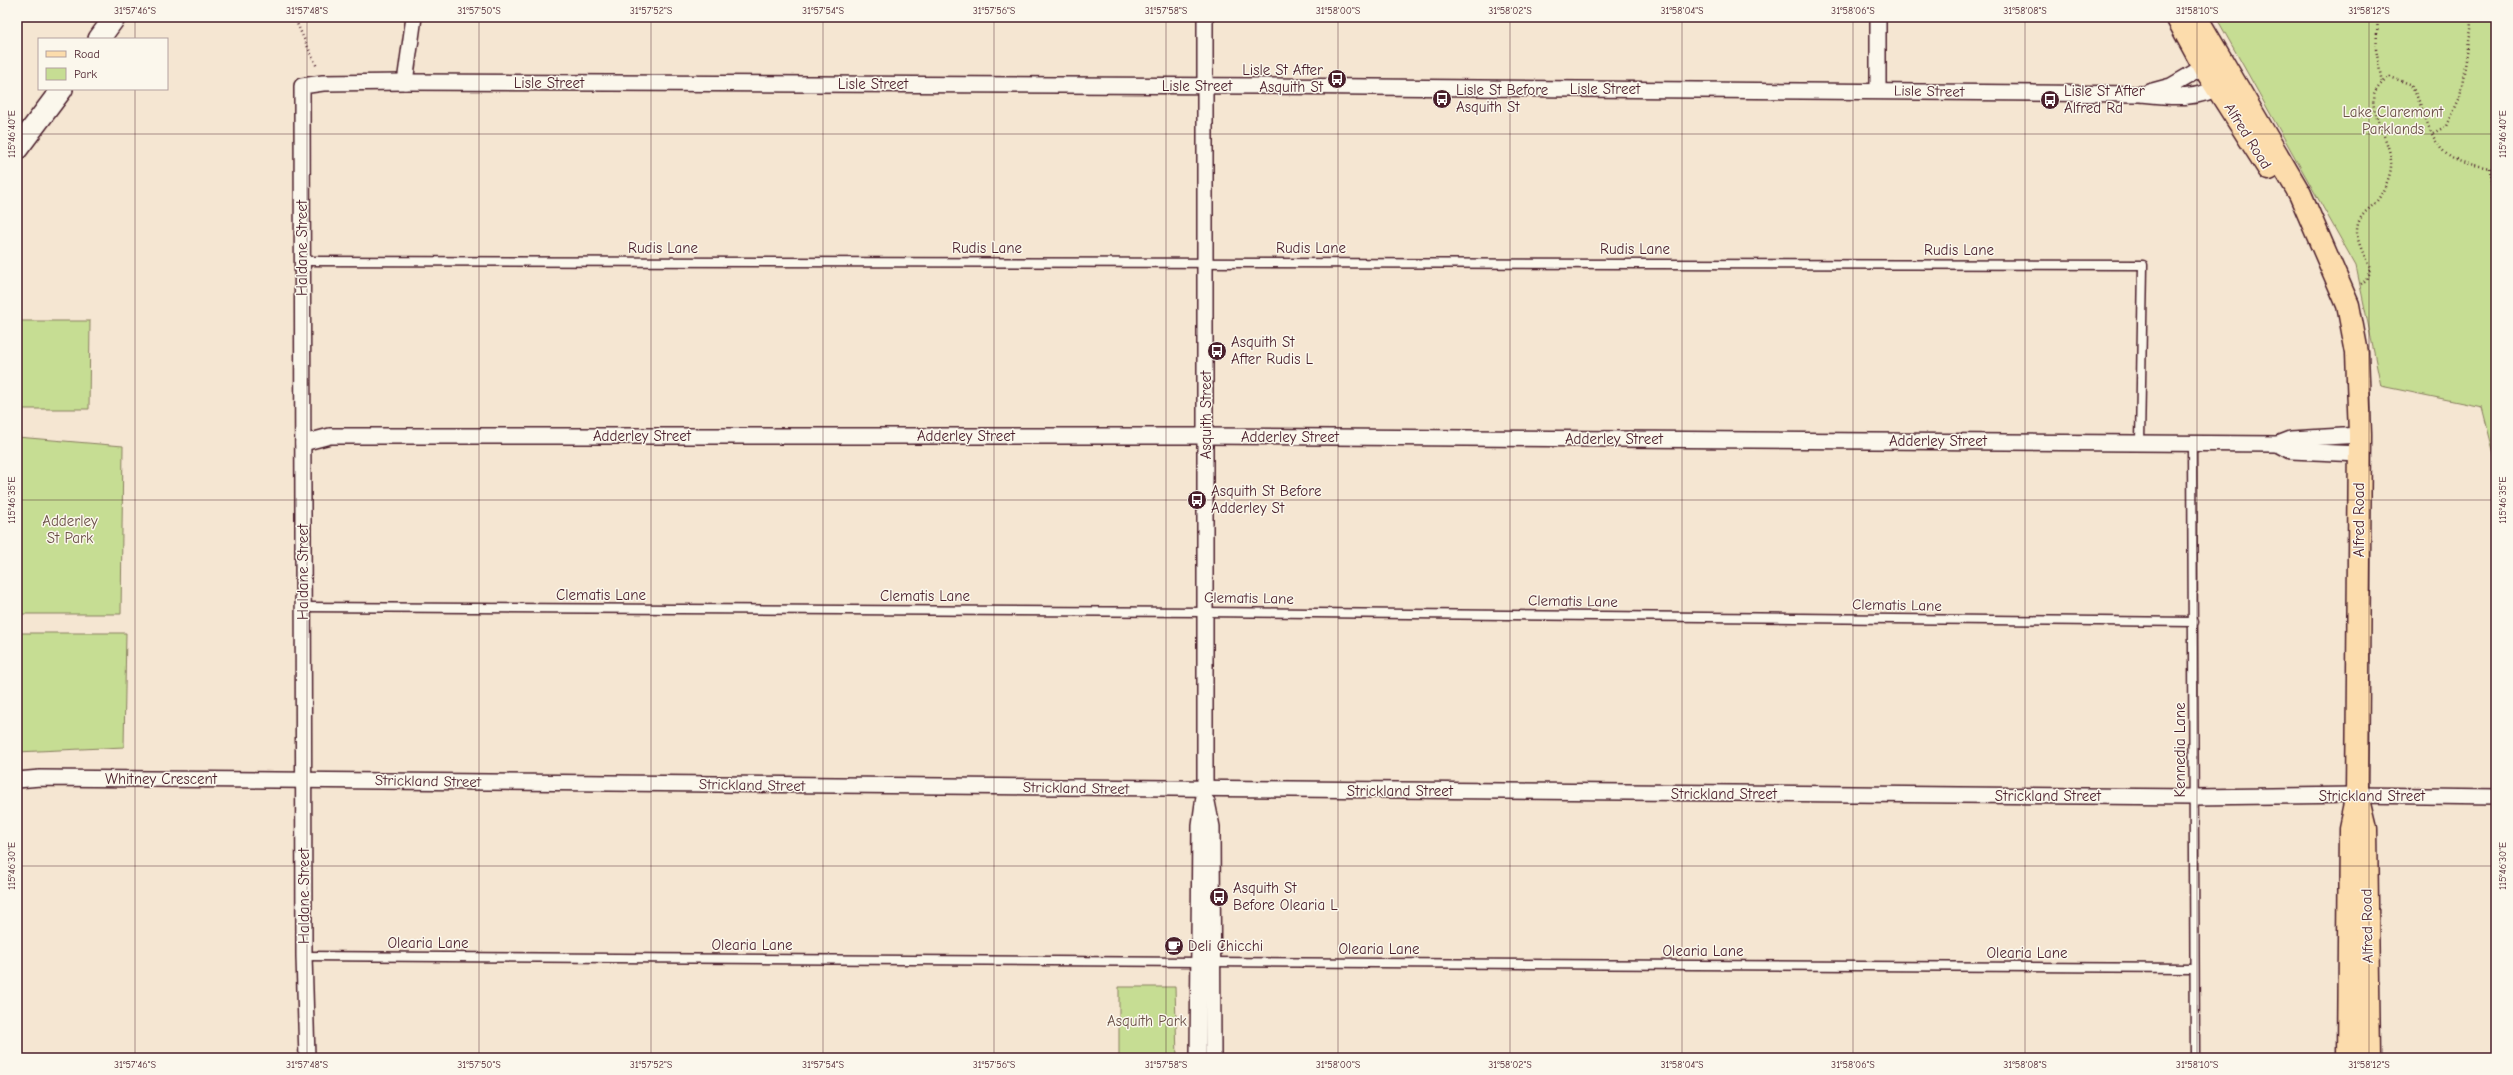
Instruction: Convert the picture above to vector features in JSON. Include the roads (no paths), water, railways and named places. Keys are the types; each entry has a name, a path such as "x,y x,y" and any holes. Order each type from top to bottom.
{"main road":[{"name":"Alfred Road","path":"2177,17 2212,63 2225,84 2286,198 2326,251 2348,305 2356,353 2360,445 2357,795 2350,828 2348,1058"},
{"name":"Alfred Road","path":"2196,17 2212,63"},
{"name":"Alfred Road","path":"2357,795 2366,829 2370,1058"}],"street":[{"path":"100,38 115,17"},
{"path":"405,82 414,17"},
{"name":"Asquith Street","path":"1198,1058 1212,827 1205,790 1206,436 1204,17"},
{"path":"1878,17 1878,91"},
{"name":"Lisle Street","path":"2141,94 2171,86 2212,63"},
{"name":"Lisle Street","path":"302,86 323,83 405,82 1204,86 1878,91 2141,94 2176,97 2199,95 2225,84"},
{"name":"Haldane Street","path":"302,86 304,956 307,1058"},
{"path":"17,149 61,90"},
{"name":"Adderley Street","path":"303,443 330,436 1206,436 2192,442 2278,444 2291,439 2360,445"},
{"name":"Whitney Crescent","path":"17,780 40,778 304,780"},
{"name":"Strickland Street","path":"304,780 1205,790 2194,797 2357,795 2496,797"},
{"name":"Asquith Street","path":"1205,962 1213,1058"}],"lane":[{"name":"Rudis Lane","path":"302,261 2143,265 2140,442"},
{"name":"Kennedia Lane","path":"2192,442 2194,622 2194,1058"},
{"name":"Clematis Lane","path":"303,607 1206,612 2194,622"},
{"name":"Olearia Lane","path":"304,956 2194,968"}],"place":[{"name":"Lisle St After Asquith St","path":"1337,79"},
{"name":"Lisle St Before Asquith St","path":"1442,99"},
{"name":"Lisle St After Alfred Rd","path":"2050,100"},
{"name":"Asquith St After Rudis L","path":"1217,351"},
{"name":"Asquith St Before Adderley St","path":"1197,500"},
{"name":"Asquith St Before Olearia L","path":"1219,897"},
{"name":"Deli Chicchi","path":"1174,946"}],"park label":[{"name":"Lake Claremont Parklands","path":"2393,120"},
{"name":"Adderley St Park","path":"70,530"},
{"name":"Asquith Park","path":"1147,1021"}]}
